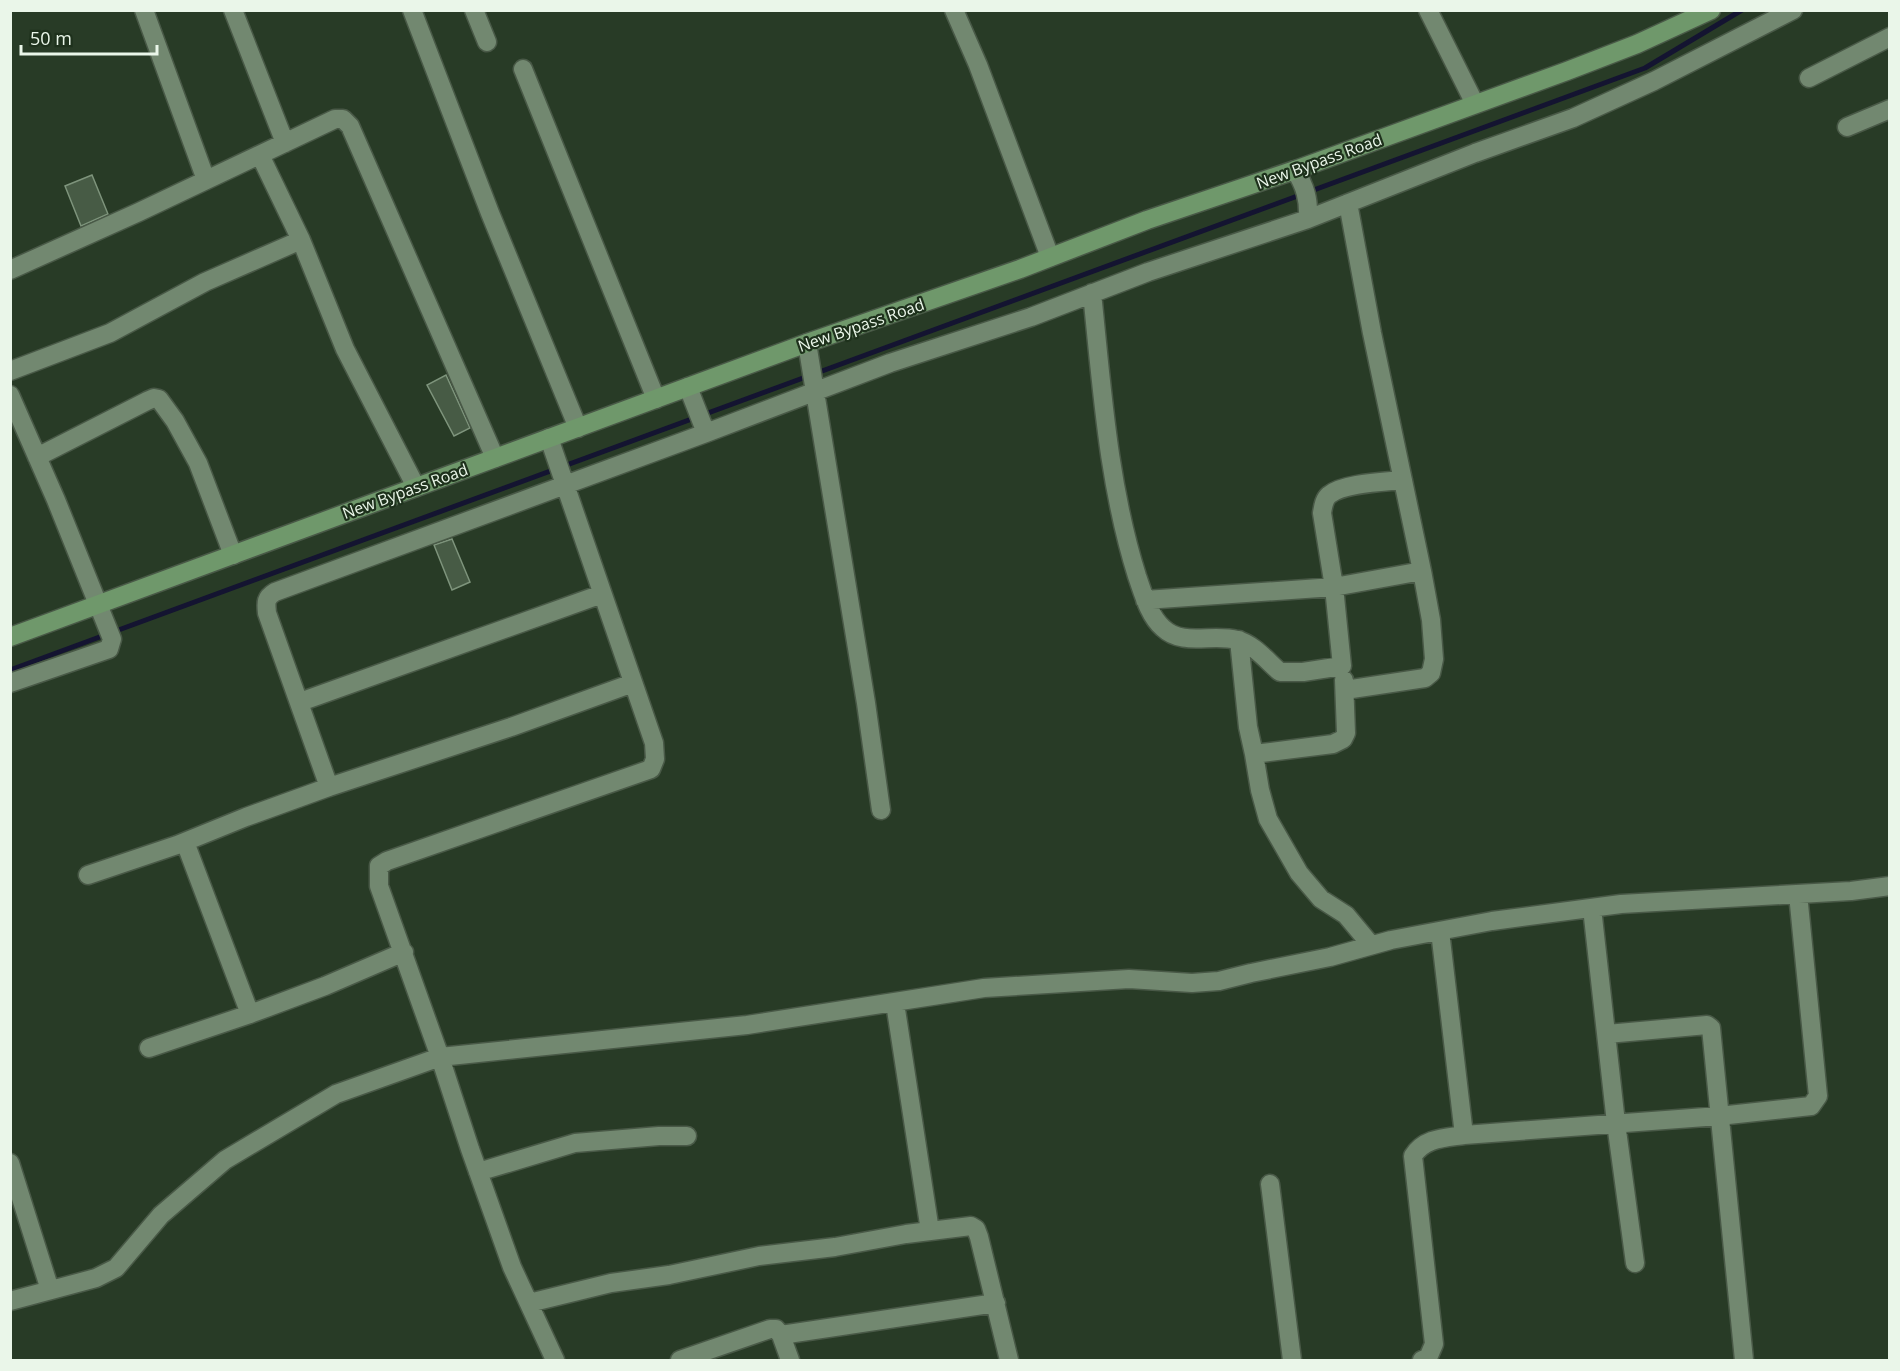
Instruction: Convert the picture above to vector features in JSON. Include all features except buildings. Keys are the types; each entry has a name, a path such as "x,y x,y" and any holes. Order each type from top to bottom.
{"main road":[{"name":"New Bypass Road","path":"10,637 807,343 1020,269 1147,220 1300,177 1475,104 1637,44 1711,10"}],"street":[{"path":"144,10 206,180"},
{"path":"233,10 285,143"},
{"path":"412,10 490,213 578,428"},
{"path":"474,10 487,42"},
{"path":"954,10 978,65 1050,256"},
{"path":"1428,10 1475,104"},
{"path":"329,787 267,613 268,596 561,475 701,421 813,380 890,363 1031,317 1308,211 1348,203 1475,153 1573,118 1664,76 1793,10"},
{"path":"1809,78 1890,37"},
{"path":"523,69 656,399"},
{"path":"1847,127 1890,109"},
{"path":"10,270 335,119 343,119 347,122 495,458"},
{"path":"260,155 301,240 345,349 416,487"},
{"path":"1300,177 1308,211"},
{"path":"1345,690 1425,678 1431,673 1434,659 1431,620 1422,570 1348,203"},
{"path":"10,371 110,333 205,282 301,240"},
{"path":"1092,293 1110,459 1123,528 1145,600 1161,627 1172,635 1187,639 1239,640 1252,647 1280,672"},
{"path":"807,343 866,703 881,810"},
{"path":"688,387 701,421"},
{"path":"10,395 111,633 109,649 10,683"},
{"path":"37,457 147,401 154,398 159,399 166,407 198,463 233,555"},
{"path":"549,438 654,743 655,759 651,769 387,861 379,866 379,886 404,952 512,1267 555,1360"},
{"path":"1254,754 1333,744 1342,739 1346,733 1345,690 1334,587 1322,513 1324,502 1329,495 1343,488 1403,480"},
{"path":"1145,600 1334,587 1422,570"},
{"path":"300,702 602,594"},
{"path":"1239,640 1248,727 1268,819 1299,873 1321,899 1346,915 1371,945"},
{"path":"1241,676 1303,672 1342,666"},
{"path":"88,875 185,842 329,787 510,727 633,683"},
{"path":"185,842 249,1014"},
{"path":"10,1301 96,1278 116,1268 161,1215 225,1160 336,1094 440,1057 747,1025 995,987 1129,979 1192,983 1219,981 1371,945 1492,921 1621,904 1851,891 1890,886"},
{"path":"1422,1360 1428,1358 1434,1344 1413,1156 1418,1148 1434,1140 1464,1135 1719,1116 1811,1106 1816,1102 1818,1096 1798,894"},
{"path":"1592,908 1635,1263"},
{"path":"1440,931 1464,1135"},
{"path":"149,1048 325,986 404,952"},
{"path":"895,1003 930,1231"},
{"path":"1607,1034 1707,1025 1711,1028 1744,1360"},
{"path":"478,1172 575,1143 687,1136"},
{"path":"10,1163 50,1290"},
{"path":"1270,1184 1292,1360"},
{"path":"529,1303 611,1283 669,1275 759,1256 834,1247 964,1226 976,1229 1009,1360"},
{"path":"781,1335 996,1303"},
{"path":"680,1360 770,1329 776,1329 781,1335 790,1360"}],"waterway":[{"path":"10,670 1645,68 1742,10"}]}
